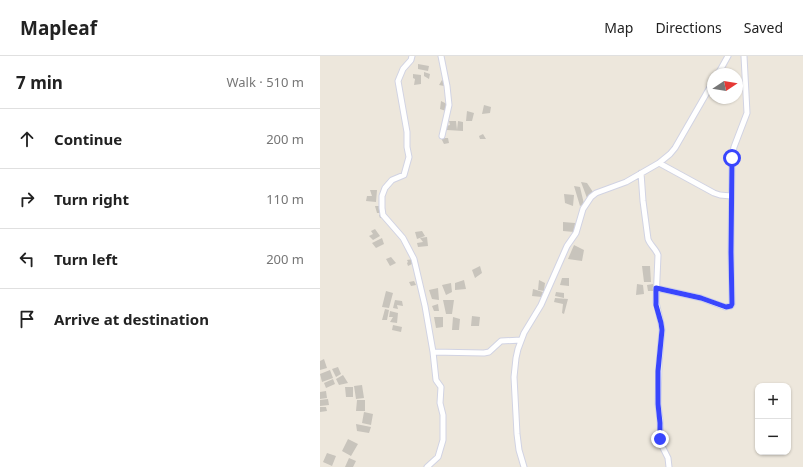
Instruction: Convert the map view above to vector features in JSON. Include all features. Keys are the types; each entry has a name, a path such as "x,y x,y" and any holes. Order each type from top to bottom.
{"street":[{"path":"412,56 410,62 403,69 398,81 407,132 409,158 403,176 392,180 383,190 382,208 383,215 400,234 412,256 425,306 436,380 441,386 440,405 443,415 443,436 438,457 427,467"},
{"path":"441,56 449,105 442,136"},
{"path":"721,68 728,56"},
{"path":"656,288 701,298 726,307 731,306 733,300 731,196 733,152 747,113 744,56"},
{"path":"524,467 518,439 514,377 516,358 521,340 541,305 567,246 576,233 584,206 594,195 622,184 659,163 670,154 707,92"},
{"path":"659,163 714,193 731,196"},
{"path":"641,173 642,201 648,241 658,255 656,305 662,330 659,364 658,409 660,439 668,458 669,467"},
{"path":"433,352 484,353 489,352 501,341 521,340"}],"building":[{"path":"418,64 429,66 428,71 418,69"},
{"path":"424,72 430,74 429,79 424,76"},
{"path":"413,74 421,75 421,84 414,85 415,79 413,78"},
{"path":"442,80 446,81 444,86 439,85"},
{"path":"441,101 447,104 446,111 440,109"},
{"path":"484,105 491,107 490,113 482,114"},
{"path":"467,111 474,113 472,121 466,121"},
{"path":"449,121 456,121 457,130 458,121 463,122 463,131 447,130 446,126 450,125"},
{"path":"483,134 486,139 480,139 479,136"},
{"path":"441,138 448,138 449,143 444,144"},
{"path":"581,182 587,183 593,192 587,198"},
{"path":"574,186 580,187 584,204 580,206"},
{"path":"370,190 377,190 376,202 366,201 367,196 372,196"},
{"path":"564,194 574,195 573,206 565,203"},
{"path":"375,206 380,206 383,217 380,218 379,215 381,214 377,213"},
{"path":"563,222 575,223 574,232 563,231"},
{"path":"375,229 380,236 373,240 369,236 373,234 371,231"},
{"path":"422,231 425,236 417,239 415,232"},
{"path":"427,237 428,246 418,247 417,243 423,242 420,238"},
{"path":"382,238 384,244 376,248 372,243"},
{"path":"574,245 584,250 582,261 568,259"},
{"path":"391,257 396,263 390,266 386,259"},
{"path":"413,259 414,263 408,266 407,260"},
{"path":"480,266 482,273 475,278 472,270"},
{"path":"642,266 650,266 651,282 644,282"},
{"path":"562,278 569,278 569,286 560,285"},
{"path":"464,280 466,289 455,290 455,283"},
{"path":"539,280 545,283 544,291 538,290"},
{"path":"414,281 416,285 411,286 409,282"},
{"path":"451,283 452,292 446,295 442,285"},
{"path":"637,284 643,285 644,294 636,295"},
{"path":"653,284 653,291 648,291 647,285"},
{"path":"438,288 439,300 432,299 429,290"},
{"path":"533,289 543,292 542,297 532,296"},
{"path":"386,291 393,293 389,308 382,307"},
{"path":"556,292 564,293 564,298 555,296"},
{"path":"555,298 568,299 564,314 562,313 563,304 554,302"},
{"path":"395,300 402,301 403,306 397,305 398,309 393,308"},
{"path":"443,300 454,300 452,314 446,314"},
{"path":"438,304 439,311 434,311 432,306"},
{"path":"385,309 389,310 387,320 382,320"},
{"path":"390,311 398,313 397,323 390,322 393,317 389,317"},
{"path":"472,316 480,317 479,326 471,326"},
{"path":"434,317 443,317 443,327 436,328"},
{"path":"453,317 460,319 459,330 452,330"},
{"path":"393,325 402,327 401,332 392,330"},
{"path":"324,359 327,368 320,370 320,361"},
{"path":"338,367 341,374 336,377 332,369"},
{"path":"330,370 333,378 322,382 320,374"},
{"path":"343,375 348,383 339,385 336,379"},
{"path":"333,379 335,384 326,388 324,383"},
{"path":"362,385 364,398 356,399 354,386"},
{"path":"345,387 353,387 353,397 346,397"},
{"path":"326,391 327,398 320,399 320,392"},
{"path":"328,399 329,405 320,406 320,400"},
{"path":"357,400 365,400 365,411 356,411"},
{"path":"320,407 326,407 327,411 320,412"},
{"path":"364,412 373,414 371,425 362,423"},
{"path":"356,424 371,427 369,433 357,431"},
{"path":"348,439 358,444 351,456 342,451"},
{"path":"327,453 336,456 332,466 323,462"},
{"path":"349,458 356,461 353,467 345,467"}],"route":[{"path":"660,439 658,371 662,330 656,305 656,288 701,298 726,307 731,306 733,300 731,252 732,158"}]}
